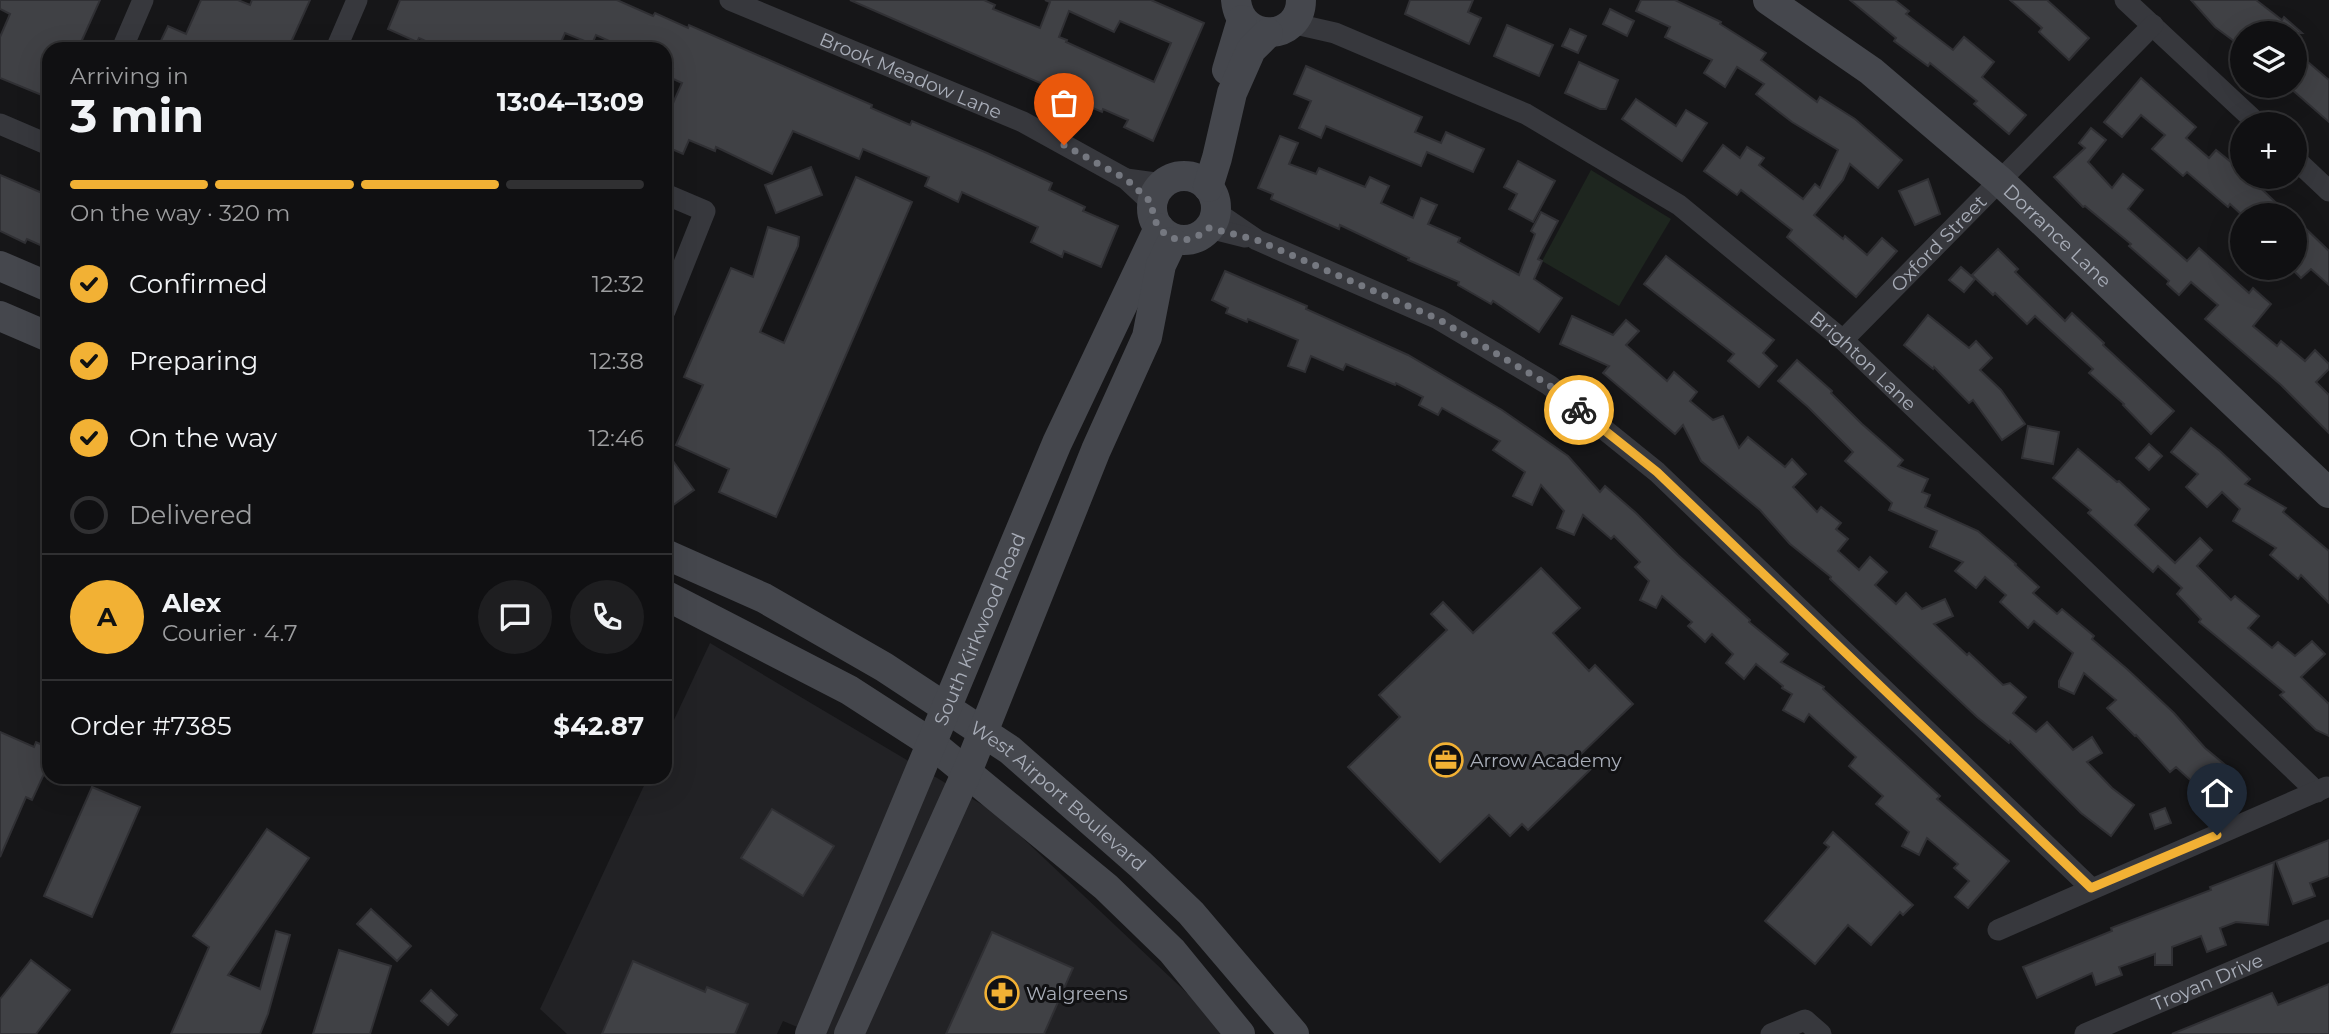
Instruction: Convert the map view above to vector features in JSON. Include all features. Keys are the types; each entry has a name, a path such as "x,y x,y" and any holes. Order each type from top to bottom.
{"main road":[{"name":"Dorrance Lane","path":"1768,0 1871,71 2000,181 2329,493"},
{"name":"South Kirkwood Road","path":"849,1034 967,772 1096,450 1147,337 1161,265 1197,167 1273,13"},
{"name":"South Kirkwood Road","path":"818,1031 931,743 1057,443 1184,207"},
{"path":"0,266 42,284"},
{"path":"0,316 42,334"},
{"name":"West Airport Boulevard","path":"672,557 764,598 884,667 1010,750 1141,865 1191,913 1294,1034"},
{"name":"West Airport Boulevard","path":"672,600 849,690 931,743 1106,887 1172,951 1240,1034"},
{"path":"1200,984 1229,957"}],"street":[{"path":"125,42 143,0"},
{"path":"339,42 357,0"},
{"name":"Brook Meadow Lane","path":"730,0 1023,122 1126,179 1184,207 1438,319 1549,385 1657,472 2091,888"},
{"path":"2125,0 2246,112"},
{"name":"Brighton Lane","path":"1273,13 1335,33 1526,114 1679,205 1843,340 2323,789"},
{"name":"Oxford Street","path":"1843,340 2153,24"},
{"path":"0,124 42,142"},
{"path":"2307,170 2329,191"},
{"path":"672,197 705,211 672,294"},
{"path":"1998,930 2323,789"},
{"name":"Troyan Drive","path":"2085,1034 2329,930"},
{"path":"1771,1034 1805,1020 1821,1034"}],"shaded area":[{"path":"1591,170 1671,219 1619,306 1542,261"},
{"path":"710,643 996,813 1207,1012 1221,1034 814,1034 783,1021 777,1034 567,1034 540,1009 645,784 672,784 672,724"}],"building":[{"path":"0,0 100,0 81,42 42,42 42,95 0,78 0,37 10,14 0,9"},
{"path":"201,0 238,0 250,5 252,0 310,0 291,42 160,42 168,26 186,34"},
{"path":"400,0 617,0 653,16 655,13 688,28 689,25 872,105 871,108 910,125 912,121 987,153 1052,183 1049,190 1085,207 1083,211 1118,226 1101,267 1064,251 1062,257 1031,242 1038,227 962,192 958,202 925,186 929,177 863,149 859,159 793,131 772,174 716,147 715,151 689,140 683,154 672,149 672,105 682,83 672,78 672,42 612,42 596,35 593,42 587,42 565,33 561,42 428,42 419,38 417,42 388,29"},
{"path":"850,0 984,0 995,5 993,9 1040,28 1050,2 1045,0 1151,0 1204,23 1153,141 1124,127 1128,120 1103,109 1102,112 1088,106 1090,101 1048,83 1047,86","holes":["1069,11 1114,32 1120,21 1171,43 1154,82 1059,37"]},
{"path":"1410,0 1473,0 1468,12 1481,18 1469,44 1405,14"},
{"path":"1641,0 1675,0 1721,22 1720,24 1766,53 1761,60 1817,102 1820,97 1855,119 1902,160 1878,188 1850,164 1843,180 1814,215 1867,255 1882,238 1897,251 1856,297 1787,237 1792,230 1741,190 1737,195 1704,171 1723,145 1740,158 1747,147 1764,158 1759,165 1803,199 1815,184 1820,188 1838,150 1792,122 1756,94 1764,84 1737,67 1725,87 1704,73 1712,60 1665,37 1670,27 1636,11"},
{"path":"1850,0 1895,0 1909,11 1906,14 1953,50 1964,37 1994,62 1982,77 2026,115 2009,134 1974,104 1977,101 1930,63 1928,66 1894,41 1896,38"},
{"path":"2010,0 2047,0 2089,38 2069,60 2039,32 2042,28"},
{"path":"2191,0 2256,0 2282,20 2284,17 2288,21 2230,21 2230,38 2215,27"},
{"path":"1610,9 1634,21 1627,36 1603,24"},
{"path":"1507,25 1553,45 1539,76 1494,56"},
{"path":"1570,29 1586,36 1578,53 1562,46"},
{"path":"2307,61 2329,80 2329,122 2302,98 2307,98"},
{"path":"1579,62 1618,80 1606,109 1600,109 1565,93"},
{"path":"1306,66 1422,117 1415,132 1441,143 1446,132 1484,149 1473,172 1427,152 1421,166 1326,126 1321,138 1299,128 1311,101 1294,94"},
{"path":"2141,78 2196,127 2186,138 2209,158 2216,150 2230,161 2230,189 2262,189 2276,203 2230,203 2228,207 2187,172 2183,176 2152,149 2165,135 2141,115 2122,137 2104,122"},
{"path":"1636,99 1676,126 1686,110 1707,123 1682,161 1622,119"},
{"path":"2091,128 2106,140 2088,162 2112,188 2123,174 2143,190 2128,209 2187,261 2199,248 2230,276 2230,280 2235,280 2249,293 2253,288 2271,304 2253,326 2277,346 2281,341 2305,361 2315,350 2329,364 2329,369 2316,382 2329,395 2329,433 2281,385 2205,319 2218,305 2191,282 2179,295 2167,284 2169,281 2129,246 2131,244 2083,207 2054,177 2085,148 2079,143"},
{"path":"1280,136 1298,143 1289,164 1316,174 1319,168 1365,187 1370,177 1389,186 1381,203 1413,218 1421,198 1437,205 1428,224 1460,238 1458,242 1519,275 1535,234 1531,231 1541,212 1558,221 1538,259 1542,261 1534,279 1562,298 1539,332 1493,301 1491,304 1458,285 1459,282 1408,260 1409,258 1340,225 1339,229 1271,199 1273,194 1258,188"},
{"path":"1518,161 1555,181 1533,222 1509,209 1517,194 1504,187"},
{"path":"811,167 822,195 776,213 765,185"},
{"path":"0,175 42,193 42,246 27,239 25,243 0,231"},
{"path":"856,177 912,202 776,517 719,492 729,469 676,445 703,385 684,377 731,268 753,277 768,227 799,237 798,246 760,332 784,343"},
{"path":"1928,179 1940,214 1915,225 1899,191"},
{"path":"2307,230 2329,251 2329,285 2311,269 2307,273"},
{"path":"1998,249 2018,269 2015,272 2065,321 2072,313 2174,411 2151,434 2124,404 2089,373 2093,369 2035,316 2027,324 1972,275"},
{"path":"1666,256 1774,340 1763,353 1777,366 1759,387 1728,361 1734,354 1644,284"},
{"path":"1961,267 1975,279 1964,292 1949,280"},
{"path":"1225,271 1307,306 1306,309 1408,355 1502,410 1568,456 1600,492 1605,486 1750,620 1749,622 1788,654 1781,662 1824,687 1823,689 1940,796 1937,799 2009,861 1968,908 1955,897 1969,881 1954,868 1958,864 1927,838 1919,855 1902,846 1909,832 1876,804 1883,796 1849,766 1856,757 1809,714 1804,722 1783,710 1792,694 1756,664 1744,679 1726,663 1733,654 1712,634 1705,642 1688,626 1692,622 1662,596 1656,608 1640,600 1649,581 1635,567 1640,562 1614,536 1611,539 1583,515 1574,535 1557,528 1564,511 1541,485 1532,505 1513,496 1525,472 1493,450 1500,441 1442,408 1438,415 1419,405 1423,397 1396,383 1395,385 1346,364 1343,370 1311,356 1305,372 1288,366 1298,340 1248,319 1247,322 1226,313 1228,308 1212,300"},
{"path":"1928,315 1969,348 1976,341 1992,358 1980,370 2001,390 2025,424 2002,440 1973,400 1969,403 1934,367 1933,369 1904,345"},
{"path":"1572,316 1613,335 1626,320 1639,331 1626,345 1667,381 1674,372 1697,392 1690,401 1713,420 1723,416 1739,448 1748,437 1785,467 1792,459 1806,474 1793,487 1817,512 1821,507 1841,523 1836,529 1848,539 1838,551 1859,570 1870,557 1887,572 1875,585 1896,604 1906,593 1922,609 1945,599 1953,616 1934,624 2003,685 2010,683 2026,697 2013,713 2036,732 2047,722 2073,750 2092,737 2102,753 2087,762 2112,788 2134,805 2111,836 2081,813 2010,741 2009,743 1977,717 1830,579 1831,577 1790,544 1760,510 1701,461 1683,425 1675,434 1603,373 1609,366 1560,344"},
{"path":"1797,360 1903,460 1898,466 1928,479 1922,492 1930,495 1925,507 1978,531 2039,587 2033,593 2057,614 2062,609 2094,636 2092,639 2174,713 2205,748 2241,778 2217,804 2176,767 2170,772 2107,708 2116,700 2084,673 2074,694 2059,687 2059,681 2073,653 2034,621 2028,628 2000,602 2006,595 1985,577 1976,588 1955,571 1963,562 1930,547 1937,531 1889,510 1892,503 1845,461 1853,452 1778,381"},
{"path":"2028,426 2059,432 2053,464 2022,458"},
{"path":"2191,428 2250,479 2245,484 2286,508 2283,512 2329,551 2329,603 2301,575 2298,579 2270,555 2276,548 2233,521 2240,509 2222,492 2207,507 2186,487 2198,474 2171,452"},
{"path":"2149,444 2162,456 2149,470 2136,458"},
{"path":"2078,449 2149,509 2135,525 2175,563 2200,538 2212,550 2197,566 2231,600 2235,596 2259,616 2248,628 2272,648 2278,642 2295,656 2312,641 2325,654 2301,677 2329,704 2329,736 2316,730 2280,695 2284,692 2199,622 2201,619 2177,594 2182,588 2158,566 2153,572 2088,513 2091,510 2053,478"},
{"path":"672,460 694,490 672,506"},
{"path":"1541,568 1580,608 1553,633 1589,671 1595,665 1633,704 1579,756 1591,769 1528,830 1522,824 1510,836 1489,815 1440,862 1348,767 1400,717 1379,695 1447,630 1431,614 1443,602 1473,633"},
{"path":"0,732 34,747 36,742 42,745 42,778 32,800 26,797 0,857"},
{"path":"92,787 140,807 92,917 44,896"},
{"path":"2165,808 2171,823 2155,829 2150,814"},
{"path":"772,809 834,846 803,896 741,858"},
{"path":"267,829 309,858 228,975 260,989 276,931 290,935 260,1034 171,1034 209,947 193,936"},
{"path":"1833,832 1913,905 1903,915 1900,912 1871,945 1848,925 1815,964 1765,921 1829,847 1824,843"},
{"path":"2329,840 2329,876 2310,883 2315,896 2293,904 2276,861"},
{"path":"2274,862 2268,925 2236,922 2220,928 2226,945 2207,952 2201,936 2172,947 2172,965 2155,965 2155,954 2119,967 2122,975 2096,985 2092,973 2037,998 2023,967"},
{"path":"371,909 411,946 397,961 357,924"},
{"name":"Walgreens","path":"992,932 1073,968 1044,1034 946,1034"},
{"path":"339,950 391,966 370,1034 313,1034"},
{"path":"31,960 70,990 36,1034 0,1034 0,999"},
{"path":"633,961 705,992 707,987 748,1004 735,1034 602,1034"},
{"path":"2329,984 2329,1034 2172,1034 2272,993 2278,1005"},
{"path":"431,990 457,1015 448,1025 421,1001"}],"way so far":[{"path":"1064,145 1126,179 1152,203 1154,220 1159,228 1174,239 1193,239 1209,228 1257,240 1438,319 1549,385 1579,410"}],"place":[{"name":"Arrow Academy","path":"1446,760"},
{"name":"Walgreens","path":"1002,993"}],"route":[{"path":"1579,410 1657,472 2091,888 2217,835"}]}
